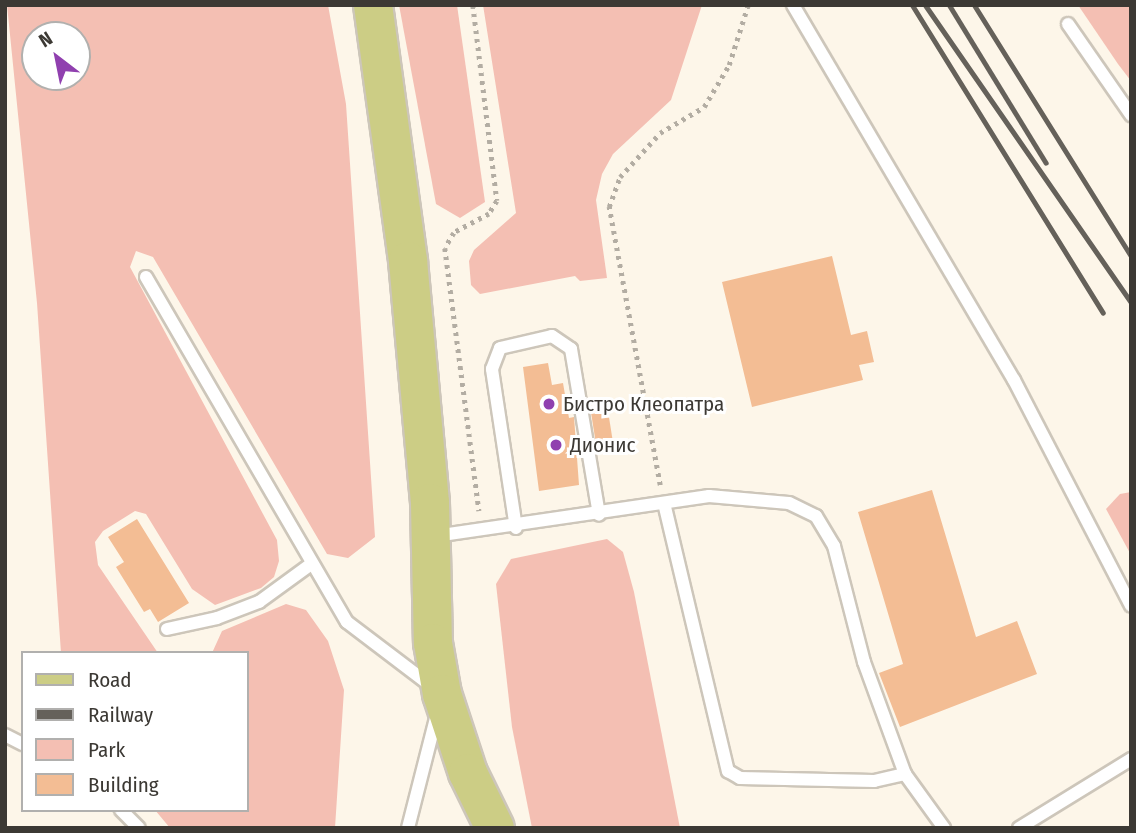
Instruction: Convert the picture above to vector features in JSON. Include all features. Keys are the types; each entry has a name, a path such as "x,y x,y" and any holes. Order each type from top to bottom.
{"main road":[{"path":"373,5 408,261 429,536 433,643 442,694 468,772 495,828"}],"lane":[{"path":"793,5 1014,380 1131,606"},
{"path":"1068,24 1131,116"},
{"path":"146,277 310,565 347,622 442,694 408,828"},
{"path":"516,528 492,369 500,348 552,336 571,349 599,514"},
{"path":"429,536 482,533 709,496 789,503 816,516 834,546 864,663 905,774 944,828"},
{"path":"664,503 728,771 740,778 874,781 905,774"},
{"path":"167,629 258,602 310,565"},
{"path":"5,735 21,743"},
{"path":"1019,828 1131,759"},
{"path":"123,812 139,828"}],"path":[{"path":"472,5 497,201 489,214 454,233 445,248 482,533"},
{"path":"664,503 609,207 620,177 660,132 704,107 729,65 748,5"}],"green space":[{"path":"7,5 328,5 346,104 375,537 348,558 327,554 153,257 136,251 130,267 277,540 279,561 274,577 261,588 215,605 192,589 146,514 135,511 103,531 95,542 98,565 157,651 61,651 37,303"},
{"path":"399,5 457,5 485,202 460,218 436,204"},
{"path":"483,5 702,5 671,100 613,154 602,174 596,200 607,278 580,281 575,276 480,294 471,285 469,261 474,250 516,213"},
{"path":"1078,5 1131,5 1131,81 1118,64"},
{"path":"1131,492 1131,555 1106,509 1120,494"},
{"path":"607,539 623,552 634,592 680,828 532,828 512,727 496,584 511,559"},
{"path":"286,604 306,610 328,641 344,690 335,828 170,828 157,812 248,812 248,651 213,651 222,631"}],"building":[{"path":"832,256 851,335 867,331 874,362 859,365 863,380 752,407 722,282"},
{"path":"548,363 552,385 563,383 569,418 574,417 579,485 539,491 523,367"},
{"path":"608,411 613,444 596,446 591,414"},
{"path":"932,490 976,637 1017,621 1037,674 900,727 879,673 903,664 858,512"},
{"path":"137,519 189,603 158,622 150,609 144,612 116,567 124,562 108,537"}],"railway":[{"path":"912,5 1103,313"},
{"path":"925,5 1131,302"},
{"path":"949,5 1046,163"},
{"path":"974,5 1131,256"}],"place":[{"name":"Бистро Клеопатра","path":"549,404"},
{"name":"Дионис","path":"556,445"}]}
